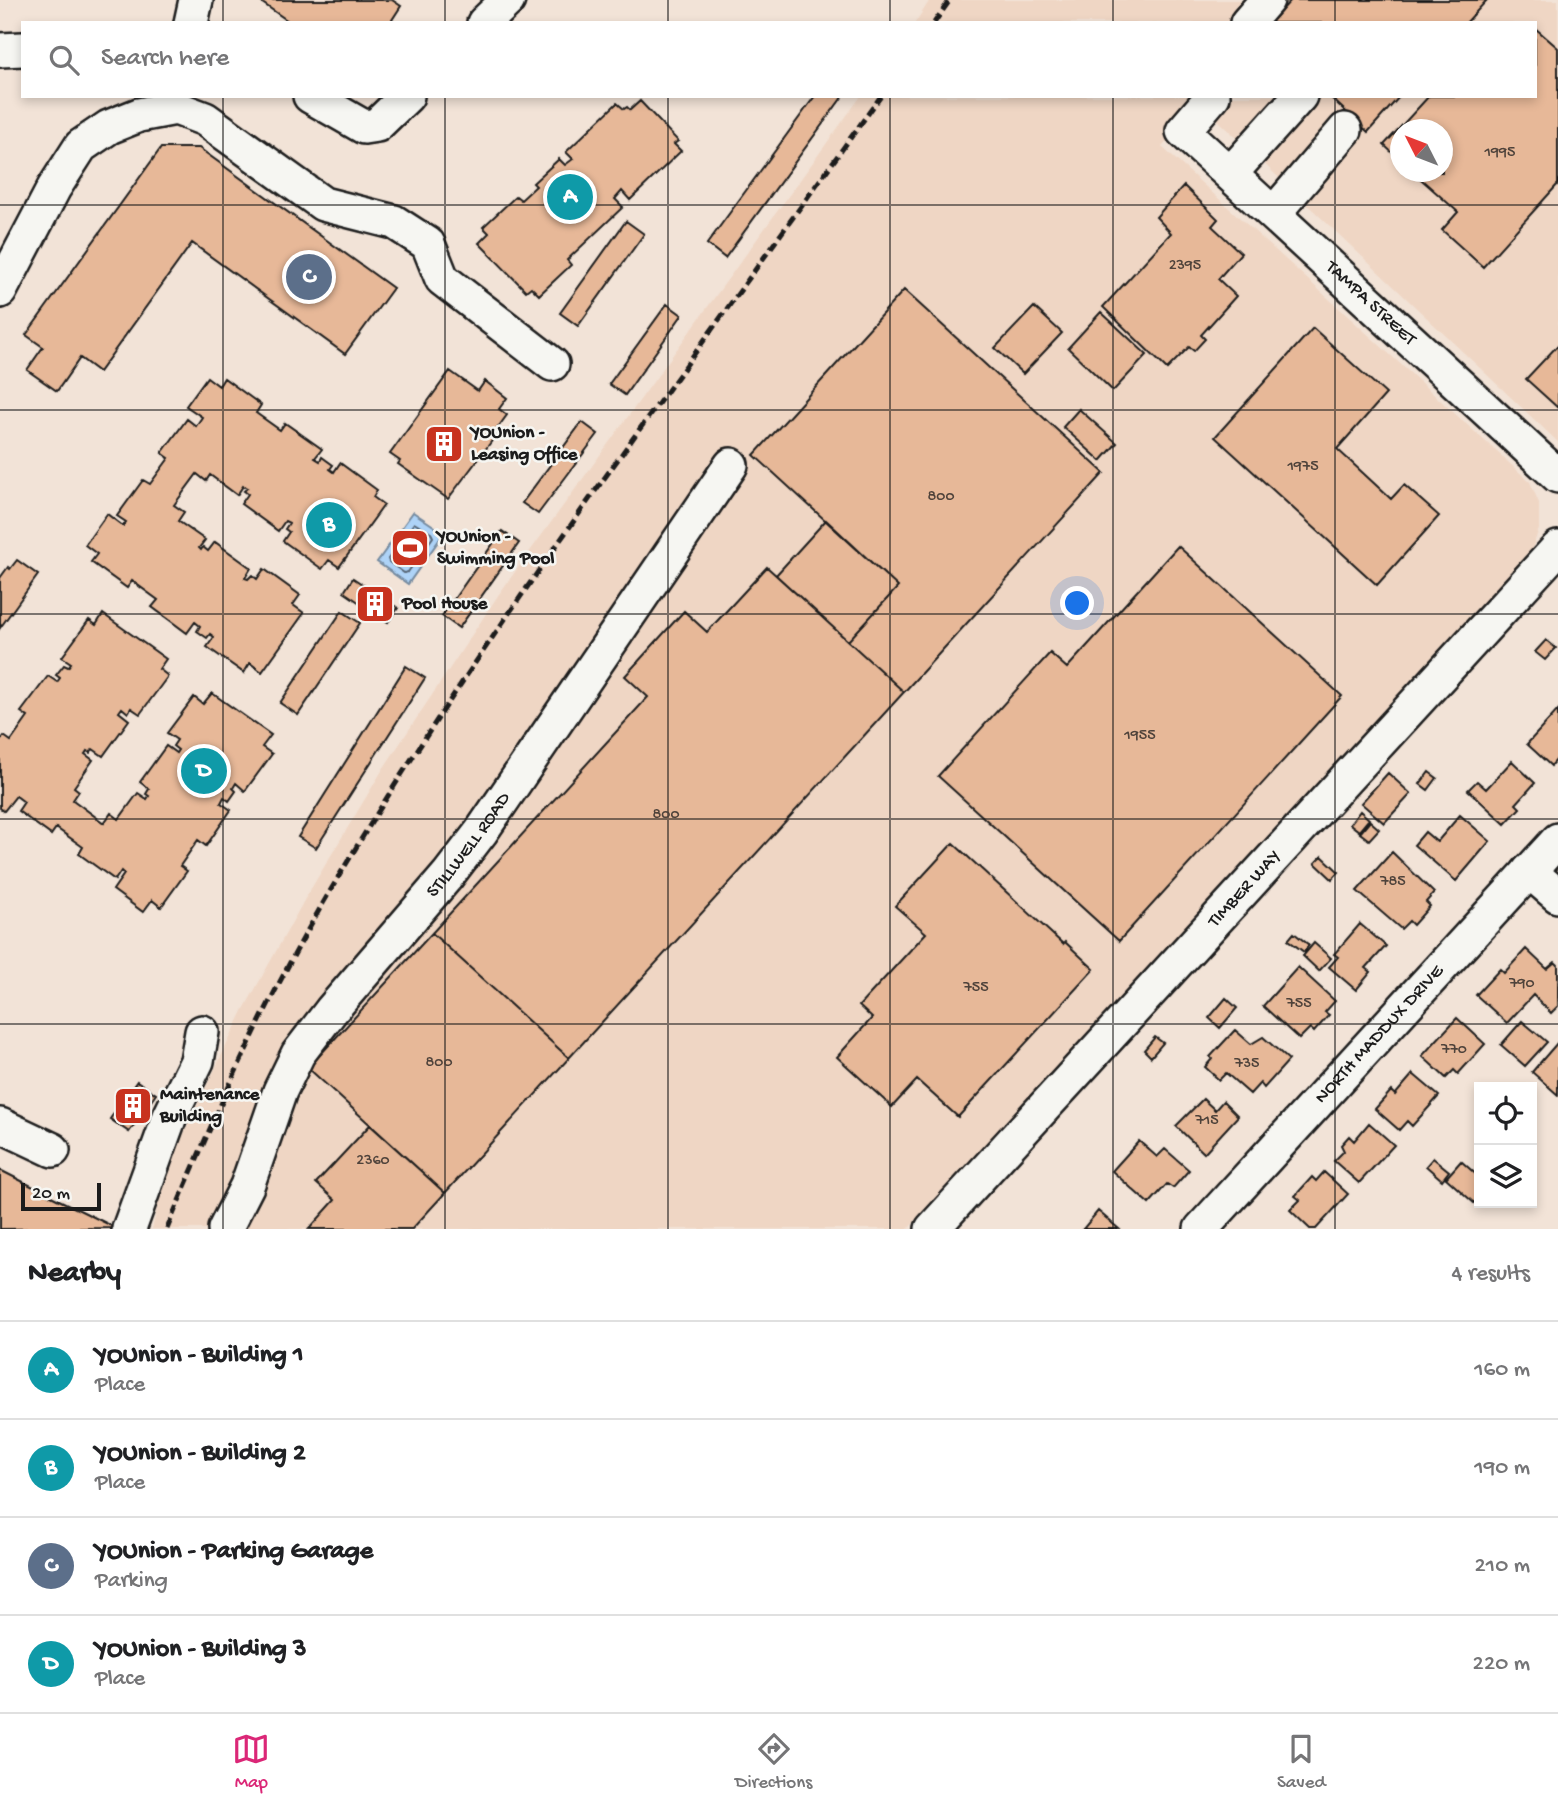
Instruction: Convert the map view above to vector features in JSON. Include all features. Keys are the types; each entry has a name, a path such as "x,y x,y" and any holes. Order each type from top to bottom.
{"street":[{"path":"191,21 195,0"},
{"path":"486,21 508,0"},
{"path":"1249,21 1267,0"},
{"path":"0,50 21,49"},
{"path":"313,98 364,127 377,125 405,98"},
{"name":"TAMPA STREET","path":"1211,98 1183,131 1558,476"},
{"path":"1231,173 1298,98"},
{"path":"0,291 54,188 80,146 109,127 139,114 176,108 205,119 323,204 394,222 428,244 442,279 552,364"},
{"path":"1274,213 1345,130"},
{"name":"STILLWELL ROAD","path":"225,1229 247,1186 281,1091 298,1054 481,832 731,465"},
{"name":"TIMBER WAY","path":"932,1229 1558,548"},
{"name":"NORTH MADDUX DRIVE","path":"1200,1229 1558,840"},
{"path":"1529,871 1558,895"},
{"path":"129,1229 170,1116 197,1061 202,1032"},
{"path":"0,1125 53,1150"}],"shaded area":[{"path":"930,0 1558,0 1558,442 1201,104 1162,147 1530,482 1539,503 1539,529 1532,549 908,1229 152,1229 168,1166 243,1011 306,897 383,769 499,594 860,98 1537,98 1537,21 916,21"}],"water":[{"name":"YOUnion - Swimming Pool","path":"413,512 444,533 408,584 377,562"}],"building":[{"path":"258,0 392,0 401,6 391,21 288,21"},
{"path":"1291,0 1487,0 1468,21 1272,21"},
{"path":"1537,30 1558,48 1558,184 1483,267 1442,230 1458,212 1424,182 1453,182 1453,119 1408,119 1427,98 1537,98"},
{"path":"814,98 842,98 725,258 707,244"},
{"path":"1331,98 1398,98 1368,132"},
{"path":"640,101 678,141 674,144 681,151 630,200 622,191 615,199 623,207 567,260 571,265 539,295 531,287 526,291 479,243 489,233 483,227 516,196 521,200 536,186 533,183 559,159 565,165 573,159 566,152 617,103 630,110"},
{"path":"1390,138 1390,151 1384,145"},
{"path":"161,148 199,148 393,288 345,354 192,243 99,372 80,358 57,391 27,370 43,347 26,335"},
{"path":"1184,186 1218,219 1212,226 1241,253 1218,279 1236,296 1201,335 1205,339 1194,351 1189,347 1167,369 1103,307 1171,233 1156,217"},
{"path":"626,221 644,234 578,326 560,313"},
{"path":"904,290 1104,473 904,692 848,641 898,587 754,455"},
{"path":"667,304 682,315 625,395 609,384"},
{"path":"1034,307 1062,333 1023,374 995,348"},
{"path":"1101,312 1147,355 1113,391 1068,348"},
{"path":"1313,328 1386,394 1337,449 1391,499 1404,485 1439,516 1377,585 1215,437"},
{"path":"1558,345 1558,408 1526,379"},
{"name":"YOUnion - Leasing Office","path":"450,371 478,391 485,381 507,398 499,409 507,415 494,433 497,434 448,499 398,464 400,461 390,454"},
{"path":"207,377 219,386 224,378 261,405 256,413 280,430 285,423 322,449 315,458 320,461 322,457 333,465 330,469 334,472 340,463 377,490 373,497 384,505 339,567 329,560 322,569 283,541 289,532 285,529 289,523 285,521 278,531 241,504 248,494 244,491 247,488 243,486 237,495 210,475 206,481 197,474 174,505 184,512 178,521 205,540 199,548 201,550 203,547 208,551 215,542 251,568 245,578 248,579 252,575 257,579 264,569 300,595 293,605 304,613 262,672 250,663 244,673 207,647 214,637 210,634 207,638 197,631 200,626 195,622 187,633 152,607 158,600 132,581 127,588 91,562 97,554 85,545 107,514 123,526 126,522 117,516 143,480 150,484 169,458 162,453 187,419 196,426 202,417 186,406"},
{"path":"1079,409 1117,443 1101,461 1063,427"},
{"path":"582,422 598,434 538,514 522,503"},
{"path":"826,520 898,587 848,641 776,575"},
{"path":"502,531 519,543 459,628 442,616"},
{"path":"1178,546 1342,696 1119,941 938,776 1050,653 1067,668"},
{"path":"17,560 38,575 0,628 0,578"},
{"path":"767,567 904,692 569,1058 432,933 648,697 625,676 684,611 707,632"},
{"name":"Pool House","path":"353,578 398,608 388,622 344,592"},
{"path":"342,611 360,623 298,715 280,703"},
{"path":"103,614 166,659 159,669 168,676 140,714 131,708 128,713 122,708 119,712 129,720 103,756 93,749 85,754 93,760 74,787 79,791 73,800 104,823 111,813 119,819 138,793 147,799 149,789 140,782 166,746 176,753 178,750 173,746 177,740 167,733 194,697 203,704 212,693 271,735 262,747 272,754 245,791 236,783 233,788 236,791 229,801 224,797 221,803 231,810 206,846 198,840 180,866 187,871 161,907 152,900 143,912 113,890 124,874 121,871 115,880 79,854 83,847 56,828 51,835 18,811 24,802 16,796 4,811 0,808 0,741 4,736 11,741 28,717 21,712 48,676 57,682 60,678 56,675 64,665 68,667 71,663 62,657 89,620 96,625"},
{"path":"1546,640 1556,648 1545,660 1535,652"},
{"path":"406,666 425,678 316,848 298,837"},
{"path":"1558,710 1558,758 1551,766 1527,744"},
{"path":"1512,761 1535,783 1516,804 1520,808 1505,824 1468,790 1477,781 1486,789"},
{"path":"1429,772 1437,778 1428,790 1420,784"},
{"path":"1388,773 1411,794 1384,823 1361,803"},
{"path":"1360,811 1369,819 1359,831 1350,824"},
{"path":"1460,815 1490,841 1456,881 1414,845 1425,832 1437,842"},
{"path":"1370,821 1379,829 1369,840 1360,833"},
{"path":"953,843 1094,969 958,1117 917,1080 892,1107 837,1057 872,1018 859,1006 926,933 895,906"},
{"path":"1392,852 1434,893 1426,902 1430,906 1413,925 1409,921 1401,929 1357,891"},
{"path":"1322,856 1339,872 1332,879 1315,863"},
{"path":"1360,924 1386,946 1366,968 1371,972 1356,990 1329,967 1338,957 1334,954"},
{"path":"432,933 569,1058 445,1193 308,1068"},
{"path":"1294,933 1309,945 1304,952 1288,940"},
{"path":"1314,943 1331,958 1319,971 1303,956"},
{"path":"1526,949 1547,969 1555,962 1558,965 1558,1006 1551,1013 1533,995 1507,1023 1476,995 1500,969 1504,973"},
{"path":"1298,967 1335,1001 1325,1012 1329,1015 1314,1032 1310,1028 1299,1039 1263,1006"},
{"path":"1226,998 1237,1008 1220,1028 1209,1018"},
{"path":"1457,1018 1485,1044 1458,1074 1454,1070 1446,1078 1422,1056"},
{"path":"1522,1021 1547,1042 1525,1066 1501,1045"},
{"path":"1235,1030 1251,1044 1263,1037 1289,1060 1264,1088 1260,1083 1250,1094 1226,1073 1219,1080 1205,1067 1212,1059 1210,1057"},
{"path":"1155,1037 1163,1043 1151,1057 1144,1050"},
{"path":"1558,1042 1558,1095 1532,1072"},
{"path":"1413,1074 1439,1096 1412,1126 1407,1121 1399,1130 1375,1109 1391,1091 1395,1095"},
{"name":"Maintenance Building","path":"137,1081 156,1094 129,1132 110,1119"},
{"path":"1203,1099 1215,1110 1223,1101 1238,1116 1204,1153 1176,1126"},
{"path":"1369,1123 1394,1145 1359,1183 1334,1161 1344,1151 1341,1145 1349,1136 1354,1141"},
{"path":"370,1125 445,1193 412,1229 309,1229 335,1200 316,1183"},
{"path":"1139,1141 1157,1157 1165,1149 1189,1170 1173,1188 1167,1184 1149,1204 1112,1171"},
{"path":"1433,1158 1449,1171 1442,1180 1426,1166"},
{"path":"1461,1161 1474,1173 1474,1203 1446,1178"},
{"path":"0,1170 59,1200 116,1228 0,1229"},
{"path":"1324,1172 1348,1194 1316,1229 1310,1229 1290,1210 1300,1200 1295,1196 1312,1177 1316,1181"},
{"path":"1098,1211 1119,1229 1083,1229"}],"railway":[{"path":"935,21 950,0"},
{"path":"167,1229 256,1029 318,912 393,788 472,667 555,548 880,98"}],"place":[{"name":"YOUnion - Building 1","path":"570,197"},
{"name":"YOUnion - Parking Garage","path":"309,277"},
{"name":"YOUnion - Leasing Office","path":"444,444"},
{"name":"YOUnion - Building 2","path":"329,525"},
{"name":"YOUnion - Swimming Pool","path":"410,548"},
{"name":"Pool House","path":"375,604"},
{"name":"YOUnion - Building 3","path":"204,771"},
{"name":"Maintenance Building","path":"133,1106"}]}
